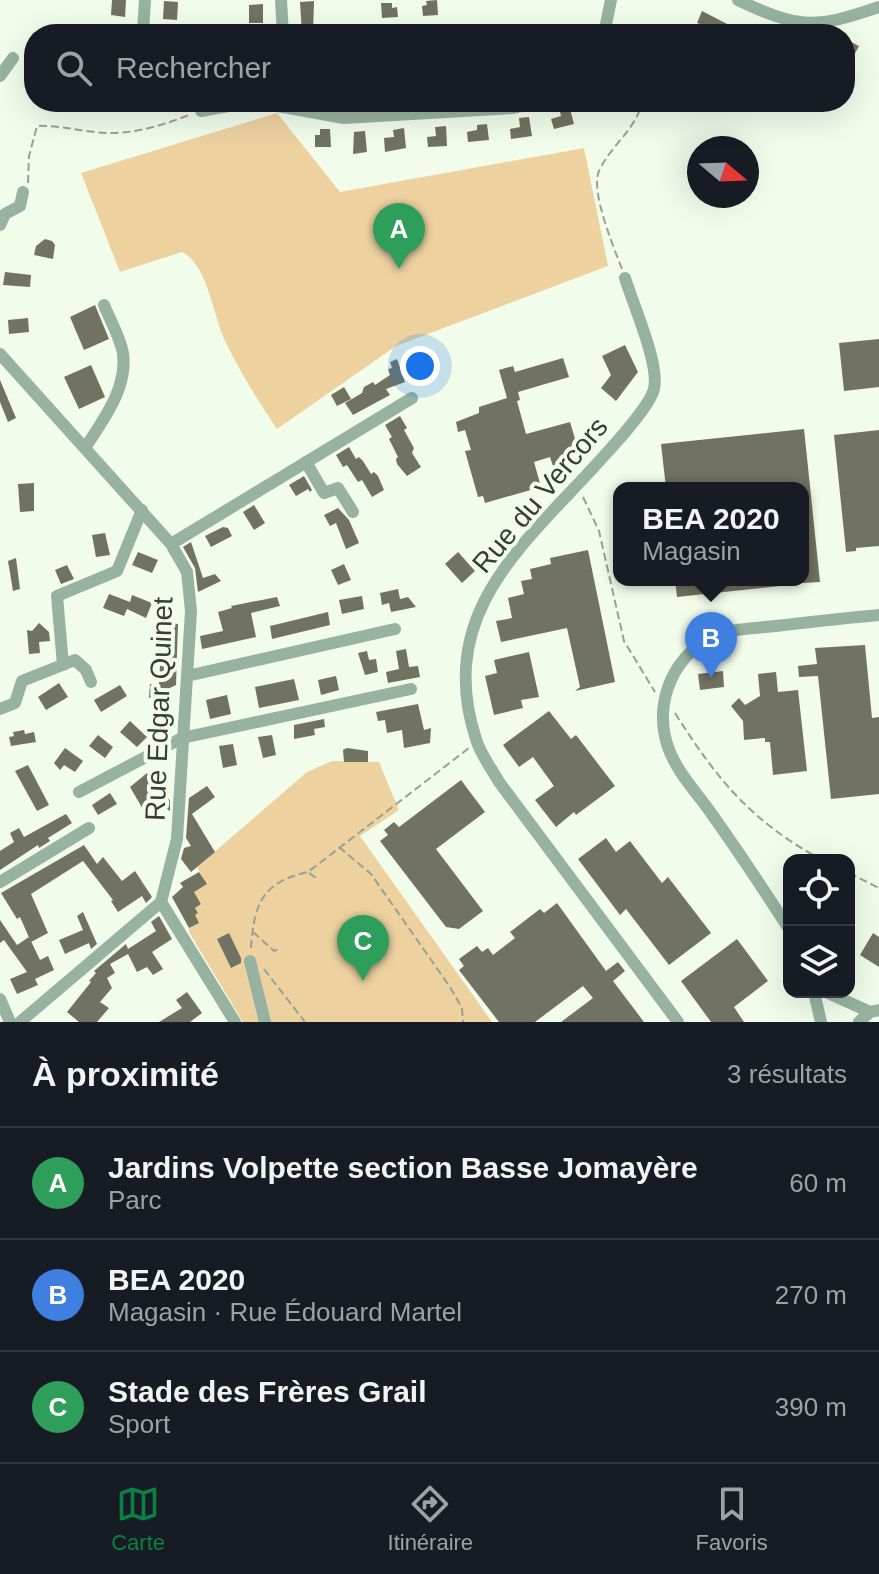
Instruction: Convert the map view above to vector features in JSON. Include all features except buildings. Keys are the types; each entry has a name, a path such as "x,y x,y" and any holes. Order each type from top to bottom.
{"street":[{"path":"143,24 145,0"},
{"path":"281,0 282,24"},
{"path":"606,24 611,0"},
{"path":"738,0 786,21 807,24"},
{"path":"818,24 879,7"},
{"path":"0,76 13,58"},
{"path":"310,112 344,118 445,112"},
{"path":"0,225 5,214 20,206 23,192"},
{"name":"Rue du Vercors","path":"625,278 656,374 654,393 617,442 510,559 477,611 465,660 467,703 476,742 499,782 678,1022"},
{"path":"85,448 112,406 122,372 123,355 104,305"},
{"name":"Rue Edgar Quinet","path":"0,354 142,510 171,544 187,572 191,611 177,839 161,902"},
{"path":"171,544 412,398"},
{"path":"306,462 324,493 338,488 353,512"},
{"path":"63,665 57,596 117,571 142,510"},
{"path":"787,926 673,759 664,731 662,713 665,696 681,661 694,649 723,633 879,615"},
{"path":"187,676 395,629"},
{"path":"0,709 15,703 22,681 75,660 86,670 91,682"},
{"path":"79,792 182,738 411,689"},
{"path":"0,882 89,828"},
{"path":"20,1022 161,902 235,1022"},
{"path":"250,961 265,1022"},
{"path":"815,998 821,1022"},
{"path":"841,998 874,1011"},
{"path":"0,999 10,1022"},
{"path":"859,1022 874,1011"}],"path":[{"path":"23,192 29,181 29,156 37,126 57,125 95,132 125,133 153,129 198,112"},
{"path":"625,278 609,233 597,176 638,112"},
{"path":"578,485 599,531 624,641 654,691 665,696 713,771 737,800 762,822 813,854"},
{"path":"305,1022 261,965 250,961 256,906 277,882 308,872 476,742"},
{"path":"339,847 371,874 450,987 462,1008 463,1022"},
{"path":"308,872 319,880"},
{"path":"855,876 879,888"},
{"path":"252,932 274,951 281,948"}],"shaded area":[{"path":"277,113 340,192 584,148 608,266 396,346 277,429 225,341 198,268 182,252 120,272 81,173"},
{"path":"332,761 379,762 399,810 360,836 492,1022 243,1022 189,932 189,928 198,923 195,908 201,904 194,892 206,884 197,867 307,772"}],"place":[{"name":"Jardins Volpette section Basse Jomayère","path":"399,269"},
{"name":"BEA 2020","path":"711,678"},
{"name":"Stade des Frères Grail","path":"363,981"}]}
